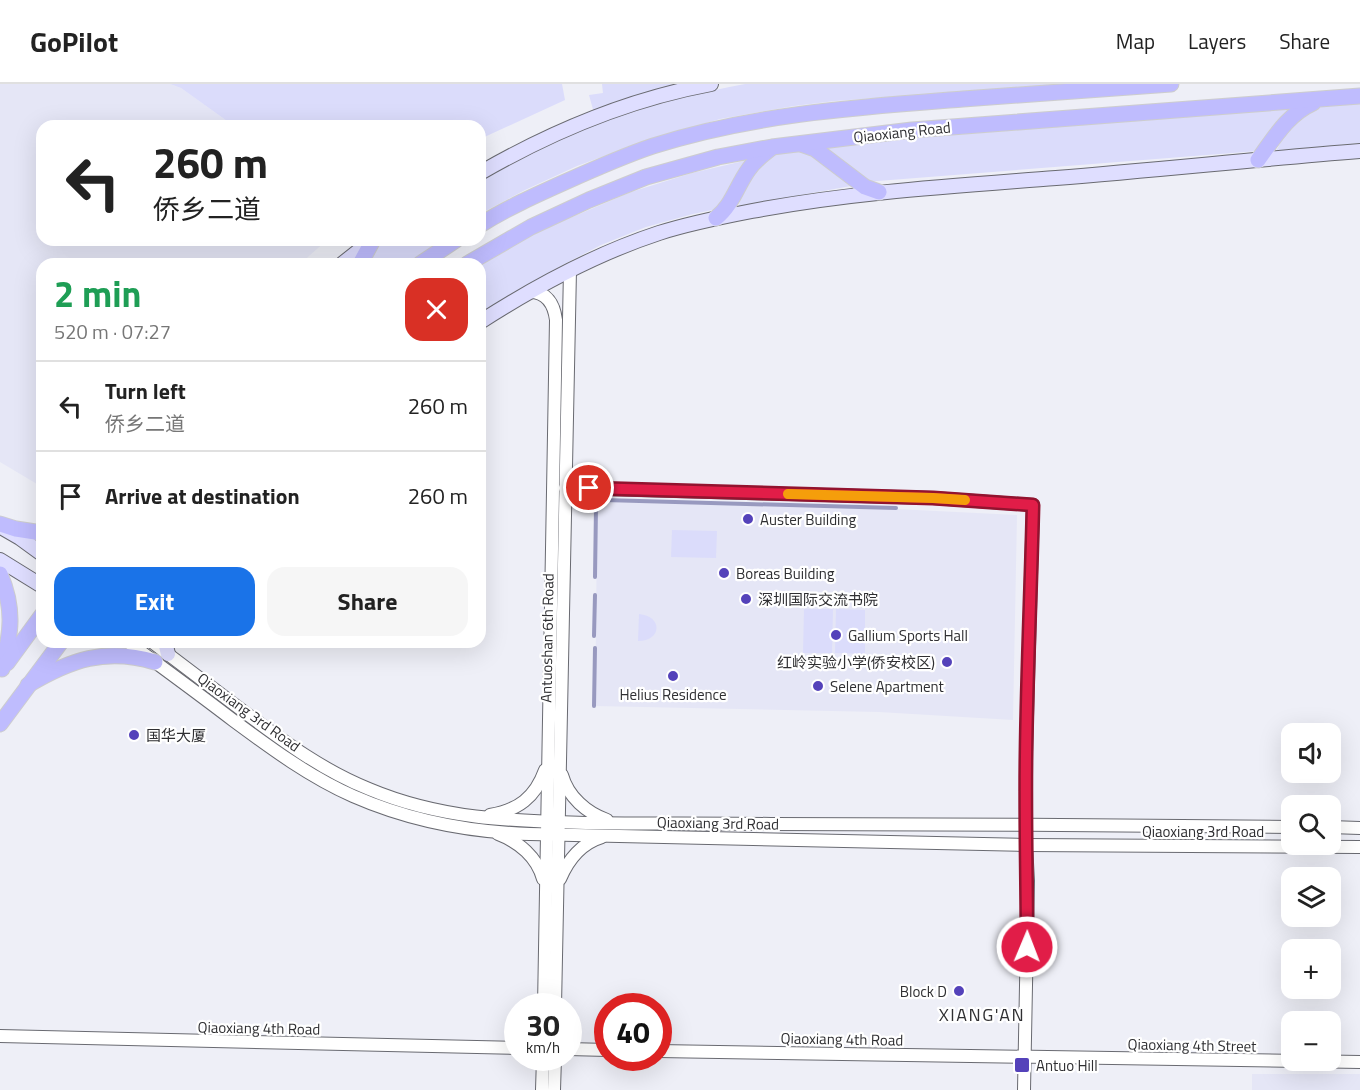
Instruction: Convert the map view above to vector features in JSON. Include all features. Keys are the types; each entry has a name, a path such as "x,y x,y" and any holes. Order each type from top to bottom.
{"main road":[{"path":"486,170 538,142 619,109 689,88 711,84"},
{"name":"Qiaoxiang Road","path":"486,221 537,194 653,146 769,119 858,107 1171,84"},
{"name":"Qiaoxiang Road","path":"478,258 550,218 646,177 718,157 772,147 912,130 1360,96"},
{"path":"1258,160 1290,117 1303,107 1319,100"},
{"path":"801,144 815,149 865,187 879,192"},
{"path":"716,218 728,206 753,164 772,147"},
{"path":"486,318 570,270 630,243 661,232 716,218 799,202 879,192 1360,151"},
{"path":"350,258 365,246"},
{"path":"429,258 447,246"},
{"path":"0,525 36,532"},
{"path":"0,525 36,550"},
{"path":"0,560 36,582"},
{"path":"0,574 9,602 11,624 1,671"},
{"path":"1,671 36,623"},
{"path":"0,724 56,648"},
{"path":"28,685 78,660 125,656 145,659 163,653"}],"street":[{"name":"Antuoshan 6th Road","path":"544,993 546,899 560,766 570,270"},
{"name":"Antuoshan 6th Road","path":"530,291 542,293 546,297 553,307 556,320 548,754 558,888 555,993"},
{"path":"565,488 933,498 1033,505 1026,752 1028,881 1024,1090"},
{"name":"Qiaoxiang 3rd Road","path":"147,648 163,653 278,738 321,766 396,800 466,816 612,836 1026,845 1360,847"},
{"name":"Qiaoxiang 3rd Road","path":"163,653 267,745 307,772 351,795 399,813 448,826 485,831 623,823 1281,827"},
{"path":"466,816 493,814 521,804 538,785 545,771 548,754"},
{"path":"560,766 566,786 580,804 599,817 623,823"},
{"path":"1341,827 1360,828"},
{"path":"485,831 501,835 532,857 540,870 546,899"},
{"path":"558,888 563,872 577,853 597,839 612,836"},
{"name":"Qiaoxiang 4th Road","path":"0,1036 504,1048"},
{"name":"Qiaoxiang 4th Road","path":"672,1051 1024,1058"},
{"name":"Qiaoxiang 4th Street","path":"1024,1058 1360,1062"},
{"path":"542,1090 543,1071"},
{"path":"554,1090 555,1071"}],"shaded area":[{"path":"0,84 170,84 181,88 226,120 36,120 36,246 320,246 307,258 36,258 36,483 0,462"},
{"path":"170,84 562,84 565,100 486,136 486,120 226,120 181,88"},
{"path":"602,84 690,84 594,113 589,95 603,93"},
{"path":"745,84 1066,84 835,101 720,119 637,144 577,166 486,211 486,176 519,158 605,121"},
{"path":"1360,103 1360,143 1276,151 1290,125 1316,106"},
{"path":"1291,109 1258,151 865,182 821,145"},
{"path":"804,150 852,184 851,186 739,206 749,176 775,154"},
{"path":"748,160 717,209 646,227 601,245 486,310 486,262 537,232 631,192 692,173"},
{"path":"376,246 432,246 416,258 368,258 371,250"},
{"name":"深圳国际交流书院","path":"603,502 896,509 1017,515 1013,720 879,712 594,706 597,508"},
{"path":"672,530 717,531 716,558 671,557"},
{"path":"804,609 833,609 832,653 803,653"},
{"path":"836,609 865,610 865,654 835,653"},
{"path":"639,614 652,619 656,623 656,628 652,637 638,641"},
{"path":"1252,1074 1360,1074 1360,1090 1252,1090"}],"waterway":[{"path":"595,577 596,507 604,500 896,508"},
{"path":"594,636 595,595"},
{"path":"594,706 595,648"}],"slow traffic":[{"path":"788,494 965,500"}],"place":[{"name":"Auster Building","path":"748,519"},
{"name":"Boreas Building","path":"724,573"},
{"name":"深圳国际交流书院","path":"746,599"},
{"name":"Gallium Sports Hall","path":"836,635"},
{"name":"红岭实验小学(侨安校区)","path":"947,662"},
{"name":"Helius Residence","path":"673,676"},
{"name":"Selene Apartment","path":"818,686"},
{"name":"国华大厦","path":"134,735"},
{"name":"Block D","path":"959,991"},
{"name":"Antuo Hill","path":"1022,1065"}],"district":[{"name":"XIANG'AN","path":"982,1014"}],"route":[{"path":"589,488 933,498 1033,505 1026,752 1027,947"}]}
